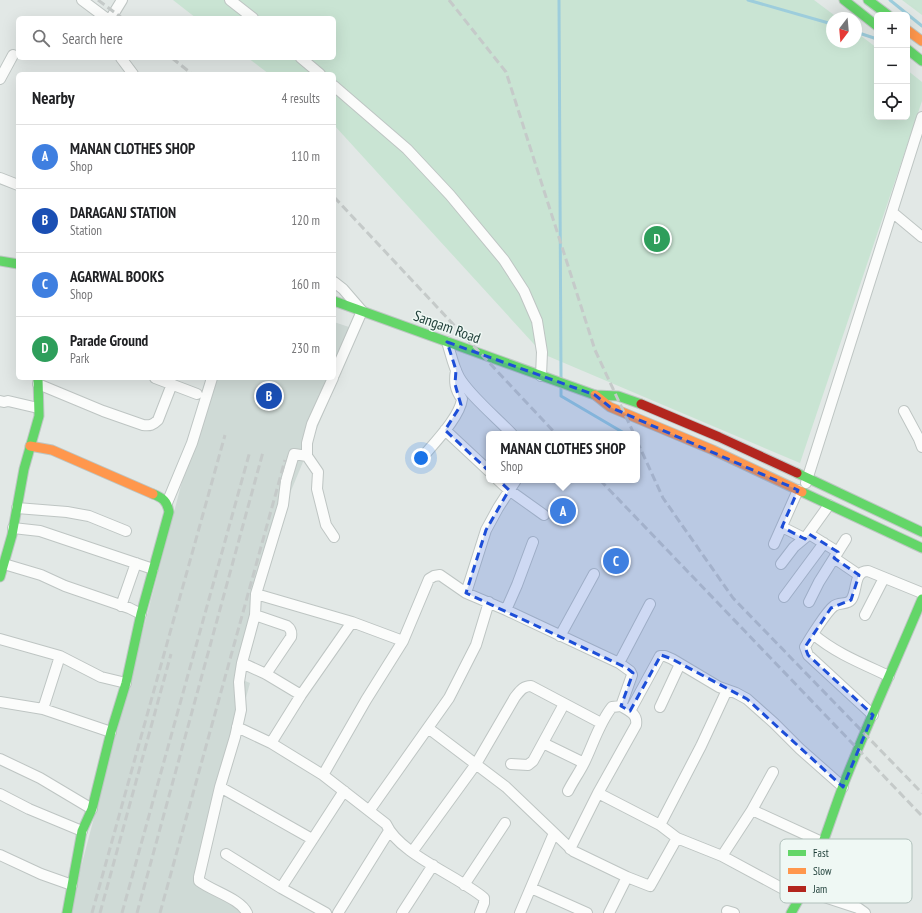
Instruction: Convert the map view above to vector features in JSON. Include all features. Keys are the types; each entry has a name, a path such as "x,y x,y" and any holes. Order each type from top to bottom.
{"main road":[{"path":"844,0 874,24"},
{"path":"868,0 884,12"},
{"path":"910,32 922,41"},
{"path":"910,51 922,61"},
{"path":"0,261 16,264"},
{"name":"Sangam Road","path":"336,302 595,395"},
{"path":"0,577 13,528 24,469 39,416 38,381"},
{"path":"595,395 618,396 640,404 719,437 921,528"},
{"path":"595,395 610,407 713,450 918,546"},
{"path":"30,446 52,450 162,498 167,503 170,512 141,614 126,683 111,732 92,809 82,831 67,913"},
{"path":"825,839 843,787 922,599"},
{"path":"791,913 796,903"}],"street":[{"path":"82,0 103,16"},
{"path":"111,16 122,0"},
{"path":"230,0 250,16"},
{"path":"0,79 13,55"},
{"path":"122,60 131,72"},
{"path":"303,60 318,72"},
{"path":"336,88 407,149 450,195 504,260 524,291 537,322 545,378"},
{"path":"774,544 808,478 922,117"},
{"path":"0,178 16,184"},
{"path":"892,212 922,237"},
{"path":"336,284 343,289 362,311 336,370"},
{"path":"447,342 456,370 466,388 509,431"},
{"path":"426,453 445,430 461,405 462,399 456,392 456,370"},
{"path":"161,380 197,394"},
{"path":"167,503 192,443 211,380"},
{"path":"332,380 312,424 307,456 318,472 316,489 326,525 334,537"},
{"path":"38,381 103,411 150,426 158,420 172,384"},
{"path":"0,401 8,401 38,408"},
{"path":"904,411 922,447"},
{"path":"445,430 486,468"},
{"path":"247,913 246,910 238,903 199,881 202,859 241,710 239,682 242,663 255,615 256,594 283,505 286,481 294,454 307,456"},
{"path":"501,483 544,515"},
{"path":"466,593 486,530 514,483"},
{"path":"781,564 794,547 806,536 829,505"},
{"path":"17,508 67,512 89,516 126,531"},
{"path":"782,527 824,544 859,575"},
{"path":"13,528 40,531 153,569"},
{"path":"918,546 921,528"},
{"path":"809,602 819,582 846,539"},
{"path":"506,610 533,542"},
{"path":"784,597 824,544"},
{"path":"122,606 136,563"},
{"path":"4,564 41,575 65,586 141,614"},
{"path":"873,715 808,656 805,647 834,605 838,603 848,603 851,600 859,575 864,571 868,571 922,593"},
{"path":"560,636 594,574"},
{"path":"323,775 366,700 403,641 429,579 434,576 440,575 466,593 489,602 620,663 630,671 632,675 625,709"},
{"path":"865,615 884,578"},
{"path":"256,594 352,622 403,641"},
{"path":"369,811 449,698 476,645 489,602"},
{"path":"620,663 650,604"},
{"path":"255,615 287,626 292,632 291,637 266,674"},
{"path":"271,743 301,696 352,622"},
{"path":"814,634 838,651 889,676"},
{"path":"0,639 60,656 101,677 126,683"},
{"path":"43,709 60,656"},
{"path":"625,709 660,656 665,656 719,687 747,700 774,722 800,749 843,787"},
{"path":"242,663 266,674 301,696"},
{"path":"660,707 680,664"},
{"path":"412,852 476,764 519,691 526,686 531,686 601,724"},
{"path":"660,825 701,746 727,690"},
{"path":"0,702 43,709 111,732"},
{"path":"511,764 528,765 533,761 564,704"},
{"path":"568,791 584,763 601,724 612,707 625,709 636,717 636,725 570,849"},
{"path":"237,727 271,743 323,775 386,824 389,831 412,852 484,898 484,903 480,913"},
{"path":"428,728 506,787 573,852 627,877 650,886 677,838"},
{"path":"542,743 584,763"},
{"path":"0,759 40,778 92,809"},
{"path":"722,856 752,810 773,772"},
{"path":"220,787 312,839"},
{"path":"281,888 344,791"},
{"path":"0,794 29,809 82,831"},
{"path":"598,794 660,825 677,838 722,856 780,884"},
{"path":"752,810 815,839"},
{"path":"464,884 504,823"},
{"path":"338,913 389,831"},
{"path":"520,913 554,833"},
{"path":"226,854 281,888 326,913"},
{"path":"0,855 31,870 72,885"},
{"path":"402,913 433,865"},
{"path":"609,913 627,877"},
{"path":"531,888 587,913"},
{"path":"838,903 858,908 865,913"}],"highlighted area":[{"path":"447,342 595,395 610,407 798,490 782,527 805,539 809,534 838,552 834,558 859,575 851,600 831,608 805,647 808,655 873,715 843,787 747,699 672,659 661,655 630,711 621,706 633,673 627,668 466,593 486,530 509,490 445,430 461,405 455,384 456,370"}],"shaded area":[{"path":"336,323 358,330 288,498 262,587 238,678 250,683 202,859 206,890 243,908 241,913 69,913 201,409 210,380 336,380"}],"green space":[{"path":"173,0 814,0 830,12 826,12 826,48 862,48 862,37 874,46 874,120 910,120 910,72 922,82 922,101 800,463 543,354 336,127 336,72 266,72 251,60 336,60 336,16 193,16"},
{"path":"902,0 922,0 922,15"}],"waterway":[{"path":"559,0 561,378"},
{"path":"748,0 826,22"},
{"path":"890,0 922,26"},
{"path":"862,34 874,38"},
{"path":"561,388 561,396 621,431"}],"railway":[{"path":"98,0 119,16"},
{"path":"449,0 506,72 595,350 633,431"},
{"path":"174,60 190,72"},
{"path":"336,199 553,431"},
{"path":"92,913 225,435"},
{"path":"640,448 663,498 733,598 922,793"},
{"path":"122,913 250,451"},
{"path":"137,913 263,452"},
{"path":"160,913 285,460"},
{"path":"603,483 922,816"},
{"path":"100,913 171,654"}],"traffic: fast":[{"path":"844,0 874,24"},
{"path":"868,0 884,12"},
{"path":"910,51 922,61"},
{"path":"0,261 16,264"},
{"path":"336,302 595,395 618,396 641,404"},
{"path":"0,577 12,535 24,469 39,416 38,380"},
{"path":"797,473 922,532"},
{"path":"802,492 922,548"},
{"path":"67,913 82,831 92,809 111,732 126,683 141,614 169,512 164,500 153,494"},
{"path":"824,839 864,733 922,599"},
{"path":"791,913 797,903"}],"traffic: slow":[{"path":"910,32 922,41"},
{"path":"595,395 610,407 713,450 802,492"},
{"path":"30,446 52,450 153,494"}],"traffic: jam":[{"path":"641,404 719,437 797,473"}],"place":[{"name":"Parade Ground","path":"657,239"},
{"name":"DARAGANJ STATION","path":"269,396"},
{"name":"MANAN CLOTHES SHOP","path":"563,511"},
{"name":"AGARWAL BOOKS","path":"616,561"}]}
